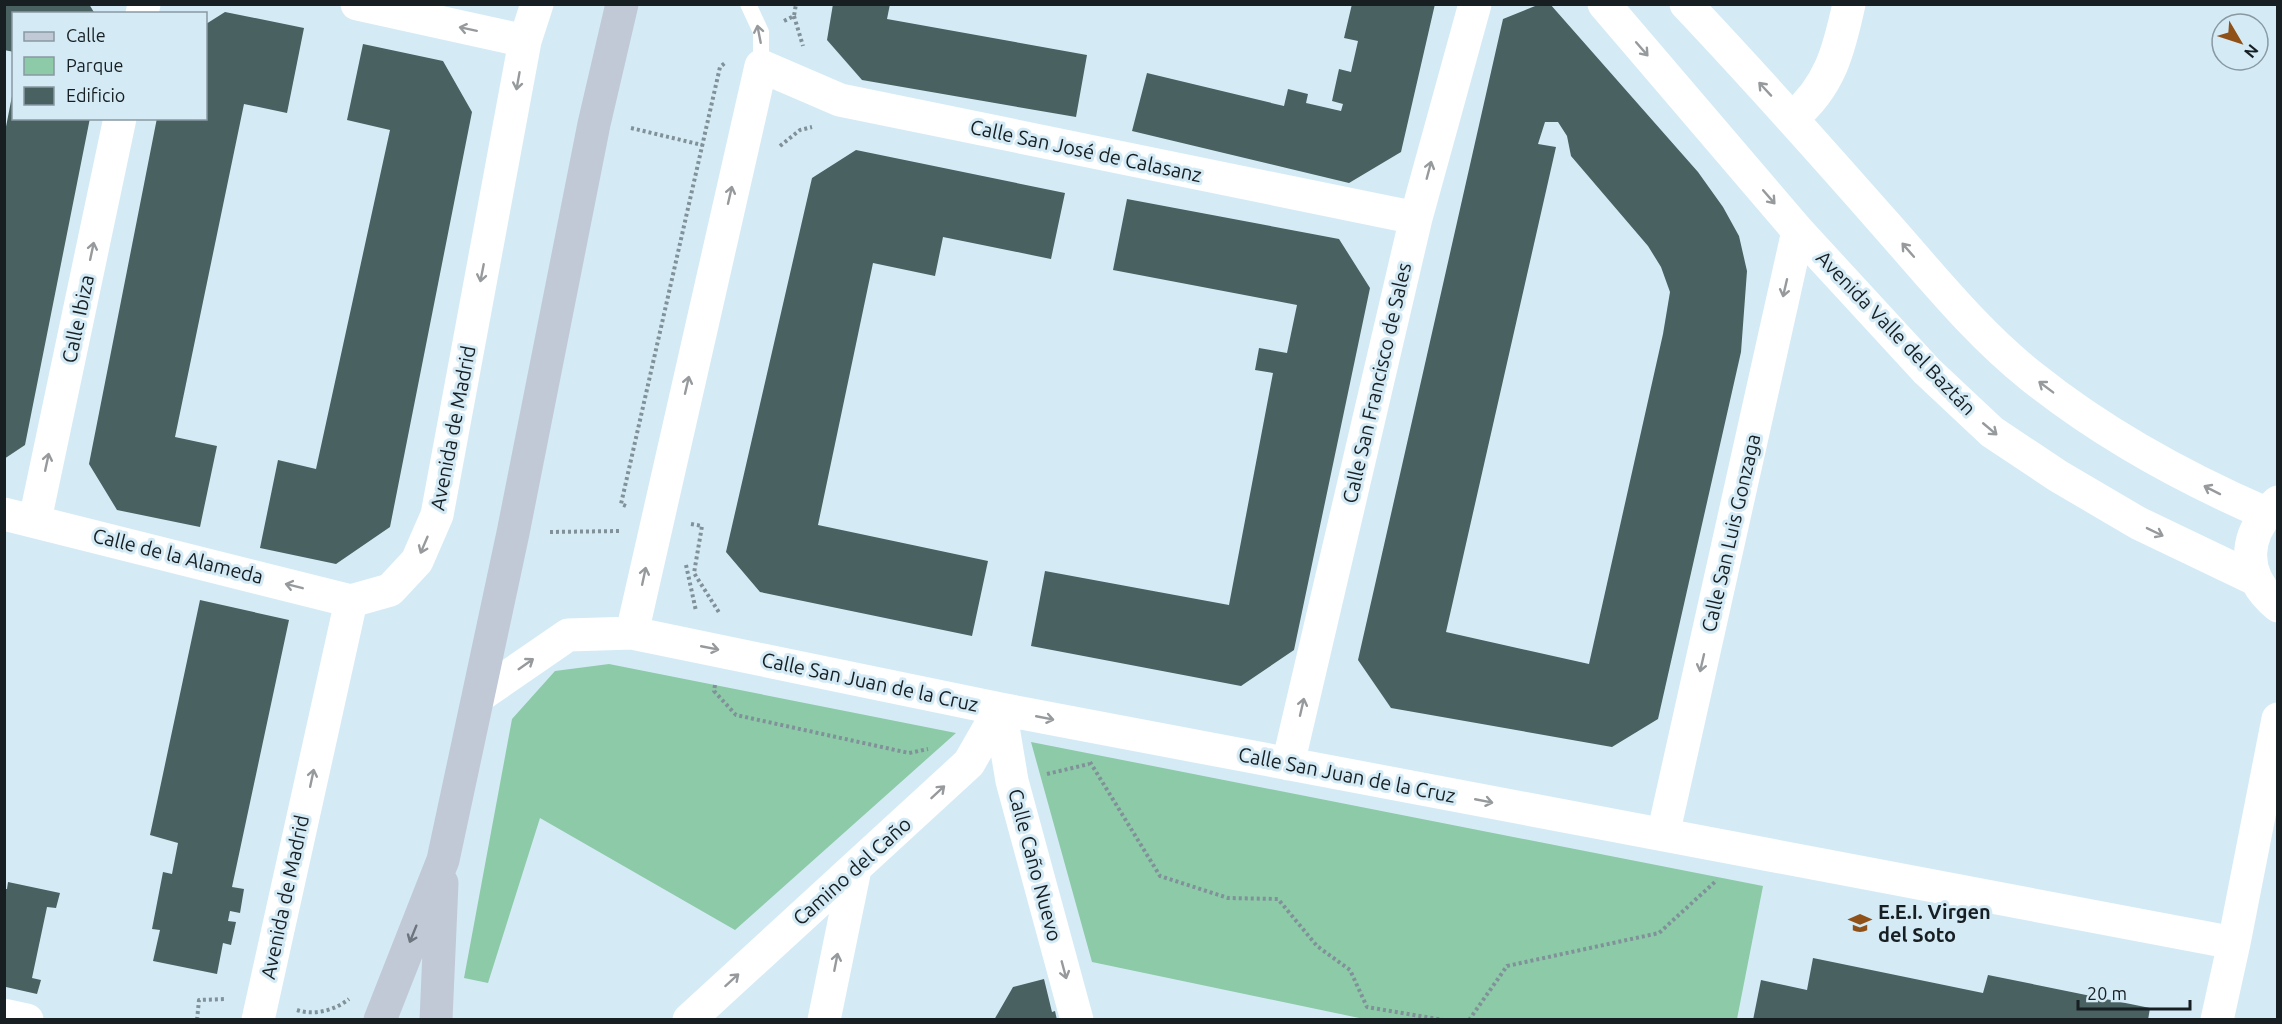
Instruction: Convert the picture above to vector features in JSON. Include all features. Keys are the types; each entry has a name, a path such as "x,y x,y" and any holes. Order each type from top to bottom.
{"main road":[{"path":"380,1020 442,860 513,533 594,124 622,4"},
{"path":"436,1020 442,860"}],"street":[{"path":"357,4 525,41"},
{"name":"Avenida de Madrid","path":"258,1020 351,601 390,590 417,561 437,515 525,41 537,4"},
{"name":"Calle San Francisco de Sales","path":"1288,764 1416,218 1475,4"},
{"name":"Avenida Valle del Baztán","path":"1604,4 1798,231 1927,371 1992,432 2058,476 2138,523 2255,579"},
{"path":"1686,4 1792,118 1969,320 2030,375 2093,422 2159,462 2218,493 2271,508 2256,528 2251,545 2250,562 2255,579 2265,596 2277,606"},
{"path":"1792,118 1803,109 1831,70 1838,53 1849,4"},
{"path":"632,633 761,66"},
{"name":"Calle San José de Calasanz","path":"761,66 840,100 1416,218"},
{"name":"Calle Ibiza","path":"20,517 119,120"},
{"name":"Calle San Luis Gonzaga","path":"1663,835 1798,231"},
{"name":"Calle de la Alameda","path":"20,517 351,601"},
{"name":"Calle San Juan de la Cruz","path":"478,697 568,635 632,633 1000,709 2234,943"},
{"name":"Calle Caño Nuevo","path":"1000,709 1012,781 1077,1020"},
{"name":"Camino del Caño","path":"689,1020 969,764 1000,709"},
{"path":"2217,1020 2277,719"},
{"path":"824,1020 855,870"},
{"path":"4,1015 27,1020"}],"lane":[{"path":"747,4 761,32 761,66"}],"path":[{"path":"796,4 794,16 761,32 720,67 621,504 681,539 713,648 714,691 736,715 909,753 930,749"},
{"path":"624,126 702,145"},
{"path":"513,533 656,524 702,526 694,573 724,621 713,648"},
{"path":"1012,781 1090,764 1160,876 1228,898 1278,899 1317,946 1350,970 1367,1007 1443,1020"},
{"path":"1469,1020 1507,966 1659,933 1748,851"}],"green space":[{"path":"609,664 956,733 735,930 540,818 488,983 464,978 512,719 555,671"},
{"path":"1031,742 1763,886 1737,1019 1364,1019 1092,962"}],"building":[{"path":"4,4 89,4 94,12 12,12 12,52 4,50"},
{"path":"833,4 890,4 887,19 1087,55 1076,117 862,80 827,40"},
{"path":"1352,4 1435,4 1401,152 1349,183 1132,131 1147,73 1284,106 1288,89 1308,94 1306,103 1341,111 1343,104 1332,101 1339,69 1351,72 1358,41 1344,38"},
{"path":"1540,4 1550,4 1698,172 1723,207 1739,236 1747,271 1741,352 1658,719 1612,747 1391,708 1358,660 1503,19","holes":["1545,122 1558,122 1567,136 1571,156 1648,246 1661,267 1670,292 1663,334 1589,664 1446,632 1556,147 1538,144"]},
{"path":"225,12 304,28 287,113 244,104 175,437 217,446 200,527 117,510 89,464 157,120 207,120 207,23"},
{"path":"363,44 443,61 472,112 390,527 336,564 260,548 278,460 316,469 390,130 347,120"},
{"path":"12,96 12,120 90,120 25,445 4,459 4,137"},
{"path":"856,150 1065,193 1051,259 943,237 935,276 873,263 818,525 988,561 972,636 760,592 726,552 812,178"},
{"path":"1127,199 1339,239 1370,288 1294,650 1241,686 1031,646 1045,571 1229,605 1273,373 1255,370 1259,348 1287,353 1297,305 1113,270"},
{"path":"200,600 289,620 232,887 244,889 240,913 230,911 228,921 236,922 231,945 223,943 217,974 153,961 160,930 152,929 163,872 172,874 178,843 150,835"},
{"path":"8,882 60,893 56,908 47,907 32,978 41,980 37,994 6,987 4,889 7,889"},
{"path":"1813,958 1983,993 1988,975 2150,1008 2148,1020 1753,1020 1761,980 1807,990"},
{"path":"1044,979 1052,1012 1055,1011 1057,1020 994,1020 1013,987"}],"place":[{"name":"E.E.I. Virgen del Soto","path":"1860,923"}]}
